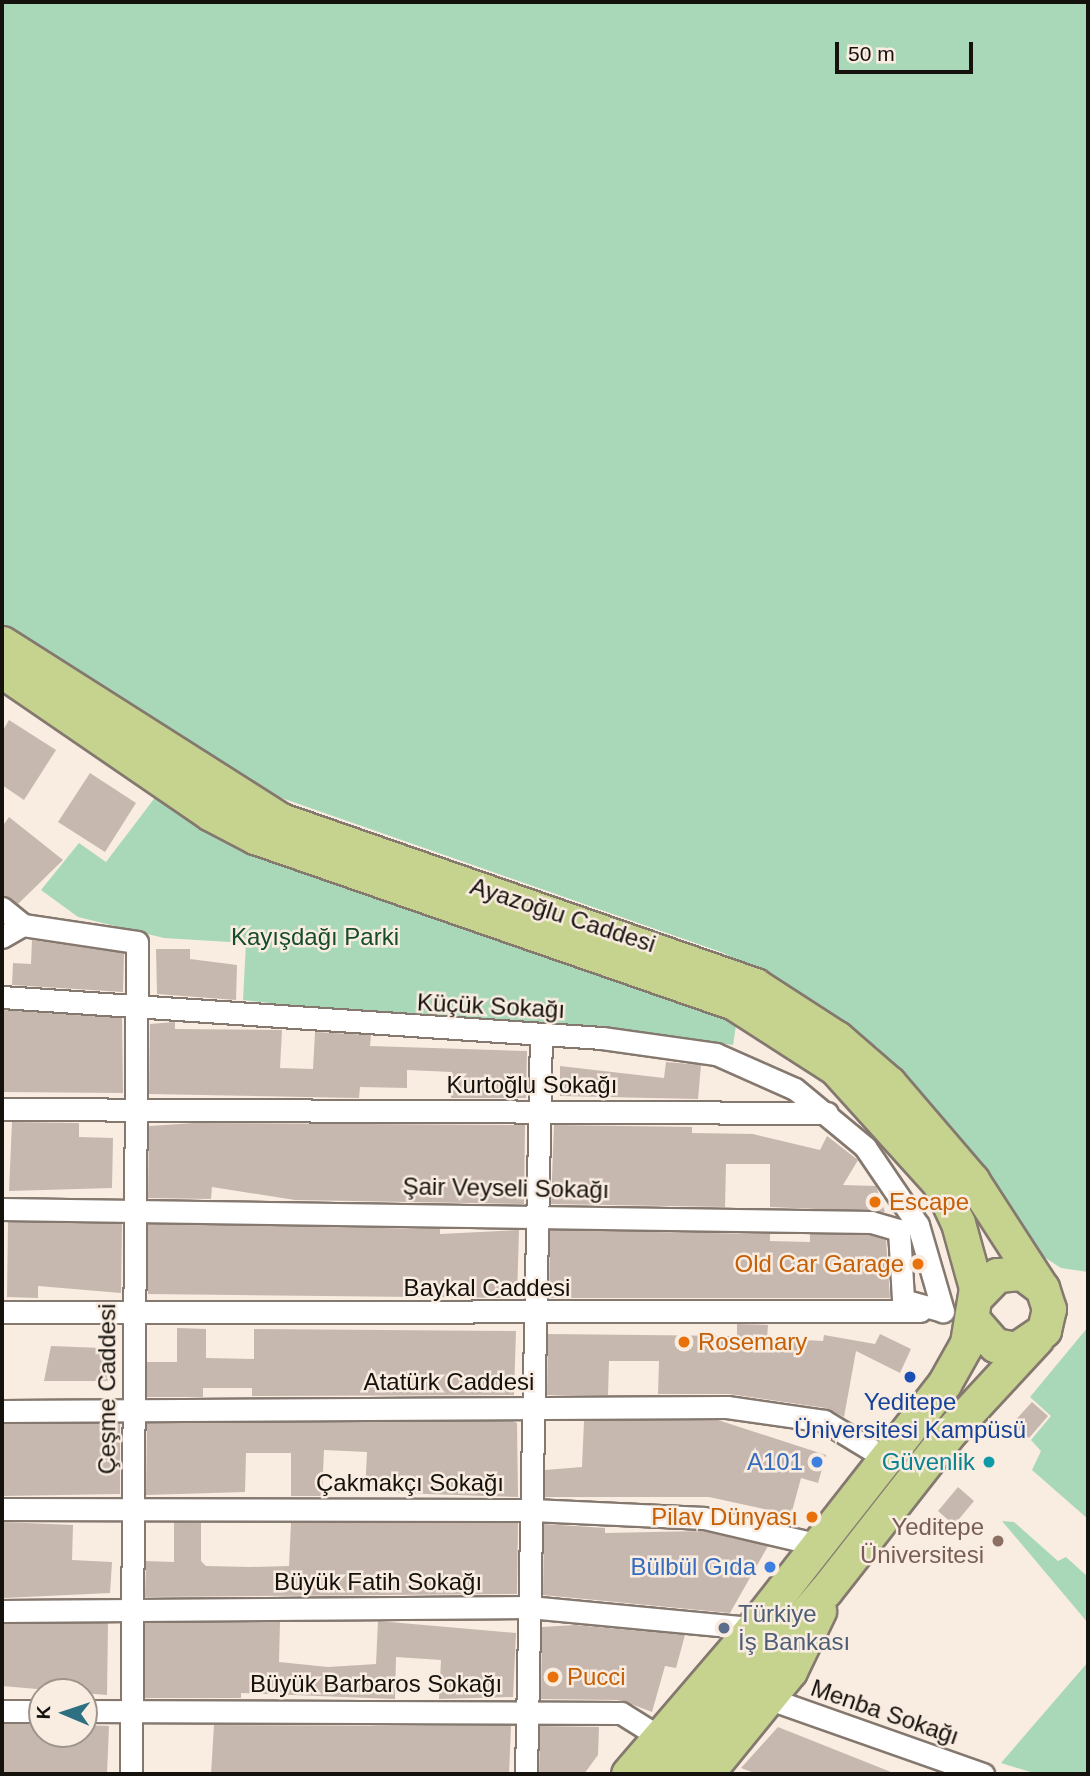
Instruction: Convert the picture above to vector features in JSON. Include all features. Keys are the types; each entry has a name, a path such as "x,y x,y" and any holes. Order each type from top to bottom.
{"main road":[{"name":"Ayazoğlu Caddesi","path":"2,643 281,820 755,985 837,1038 889,1083 967,1172 1042,1288"},
{"name":"Ayazoğlu Caddesi","path":"2,671 211,814 256,836 699,987 803,1044 863,1096 939,1183 958,1223 966,1310"},
{"path":"628,1774 753,1629 816,1544 944,1384 966,1310 987,1282 1009,1272 1042,1288 1049,1309 1037,1338 949,1433 826,1590 667,1774"},
{"path":"966,1310 987,1339 1006,1349 1037,1338"},
{"path":"706,1774 770,1699 808,1645 826,1590"}],"street":[{"path":"2,908 31,925 137,943 137,1004"},
{"path":"2,937 31,925"},
{"name":"Küçük Sokağı","path":"2,997 137,1004 541,1035 716,1054 795,1088 827,1113"},
{"name":"Çeşme Caddesi","path":"131,1774 137,1004"},
{"path":"526,1774 541,1035"},
{"name":"Kurtoğlu Sokağı","path":"2,1109 827,1113"},
{"path":"827,1113 896,1187 966,1310"},
{"name":"Şair Veyseli Sokağı","path":"2,1209 538,1214 871,1222 898,1230 904,1300 966,1310"},
{"name":"Baykal Caddesi","path":"2,1312 536,1314 966,1310"},
{"name":"Atatürk Caddesi","path":"2,1411 741,1409 824,1421 885,1458"},
{"name":"Çakmakçı Sokağı","path":"2,1509 532,1510 704,1518 816,1544"},
{"name":"Büyük Fatih Sokağı","path":"2,1611 529,1607 753,1629"},
{"name":"Menba Sokağı","path":"770,1699 983,1774"},
{"name":"Büyük Barbaros Sokağı","path":"98,1711 527,1710 621,1713 661,1738"},
{"path":"2,1711 28,1711"}],"green space":[{"path":"2,2 1088,2 1088,1272 1061,1268 1038,1253 972,1151 877,1047 796,990 721,952 276,796 155,727 2,624"},
{"name":"Kayışdağı Parki","path":"160,791 737,1019 733,1045 587,1026 430,1021 243,1000 246,943 164,938 78,917 41,890 79,843 106,862"},
{"path":"1088,1327 1088,1519 1032,1470 1041,1451 1031,1440 1051,1416 1030,1397"},
{"path":"1002,1521 1014,1522 1058,1561 1066,1557 1088,1577 1088,1623"},
{"path":"1088,1662 1088,1774 1037,1774 1001,1763"}],"building":[{"path":"9,720 56,750 24,800 2,785 2,732"},
{"path":"90,773 136,803 105,852 58,822"},
{"path":"9,817 63,860 18,904 2,895 2,827"},
{"path":"32,940 124,953 123,992 12,985 13,963 31,964"},
{"path":"156,949 190,949 190,959 237,965 236,1000 157,994"},
{"path":"2,1010 122,1018 123,1093 2,1092"},
{"path":"175,1022 175,1029 282,1030 280,1068 313,1069 315,1032 371,1035 370,1046 527,1051 526,1098 451,1098 452,1072 407,1070 407,1088 360,1087 359,1098 149,1094 150,1024"},
{"path":"666,1062 701,1065 698,1099 560,1096 560,1066 664,1078"},
{"path":"12,1122 79,1123 79,1137 113,1138 112,1188 9,1191"},
{"path":"195,1123 525,1125 524,1204 295,1200 212,1187 211,1199 148,1198 149,1126"},
{"path":"554,1125 692,1127 692,1133 753,1134 820,1150 827,1136 858,1160 843,1185 876,1186 885,1212 770,1207 770,1164 726,1164 725,1207 551,1204"},
{"path":"8,1222 122,1224 121,1293 38,1286 38,1298 7,1297"},
{"path":"148,1224 440,1229 440,1234 519,1230 517,1298 148,1294"},
{"path":"550,1230 770,1234 770,1241 810,1242 810,1234 869,1235 886,1240 890,1298 549,1298"},
{"path":"737,1324 768,1325 767,1338 823,1341 824,1335 875,1344 880,1334 911,1349 900,1373 856,1351 844,1417 826,1408 729,1394 658,1394 659,1361 609,1361 608,1395 547,1395 548,1334 737,1336"},
{"path":"177,1328 206,1329 206,1358 254,1359 254,1329 516,1331 514,1395 252,1396 252,1388 203,1388 203,1397 147,1397 147,1362 177,1362"},
{"path":"51,1346 102,1348 108,1381 44,1381"},
{"path":"1032,1402 1048,1416 1029,1438 1012,1424"},
{"path":"718,1420 826,1455 818,1483 801,1478 791,1515 709,1497 545,1497 545,1470 582,1467 584,1421"},
{"path":"512,1421 517,1423 518,1497 365,1492 367,1452 324,1450 322,1496 291,1496 291,1453 246,1453 245,1492 146,1495 147,1423"},
{"path":"120,1423 120,1494 3,1496 4,1424"},
{"path":"958,1487 974,1501 954,1525 938,1511"},
{"path":"3,1522 73,1525 72,1560 112,1562 110,1593 4,1598"},
{"path":"174,1522 201,1522 201,1561 206,1566 250,1567 289,1566 291,1523 518,1523 517,1594 145,1597 146,1561 174,1562"},
{"path":"544,1524 605,1528 605,1533 702,1531 768,1546 730,1613 543,1595"},
{"path":"378,1621 516,1633 513,1697 439,1699 441,1660 396,1657 395,1699 241,1693 241,1698 145,1698 145,1623 280,1622 279,1662 328,1667 376,1664"},
{"path":"108,1623 107,1695 98,1694 98,1678 28,1678 28,1688 2,1686 4,1624"},
{"path":"575,1625 685,1635 676,1668 665,1666 652,1712 621,1700 541,1699 542,1627"},
{"path":"2,1724 28,1724 28,1748 98,1748 98,1726 109,1726 107,1774 4,1774"},
{"path":"214,1725 511,1726 509,1774 211,1774"},
{"path":"540,1726 599,1727 598,1755 584,1774 539,1774"},
{"path":"778,1727 891,1774 757,1774 741,1768"}],"place":[{"name":"Escape","path":"875,1202"},
{"name":"Old Car Garage","path":"918,1264"},
{"name":"Rosemary","path":"684,1342"},
{"name":"Yeditepe Üniversitesi Kampüsü","path":"910,1377"},
{"name":"A101","path":"817,1462"},
{"name":"Güvenlik","path":"989,1462"},
{"name":"Pilav Dünyası","path":"812,1517"},
{"name":"Yeditepe Üniversitesi","path":"998,1541"},
{"name":"Bülbül Gıda","path":"770,1567"},
{"name":"Türkiye İş Bankası","path":"724,1628"},
{"name":"Pucci","path":"553,1677"}]}
